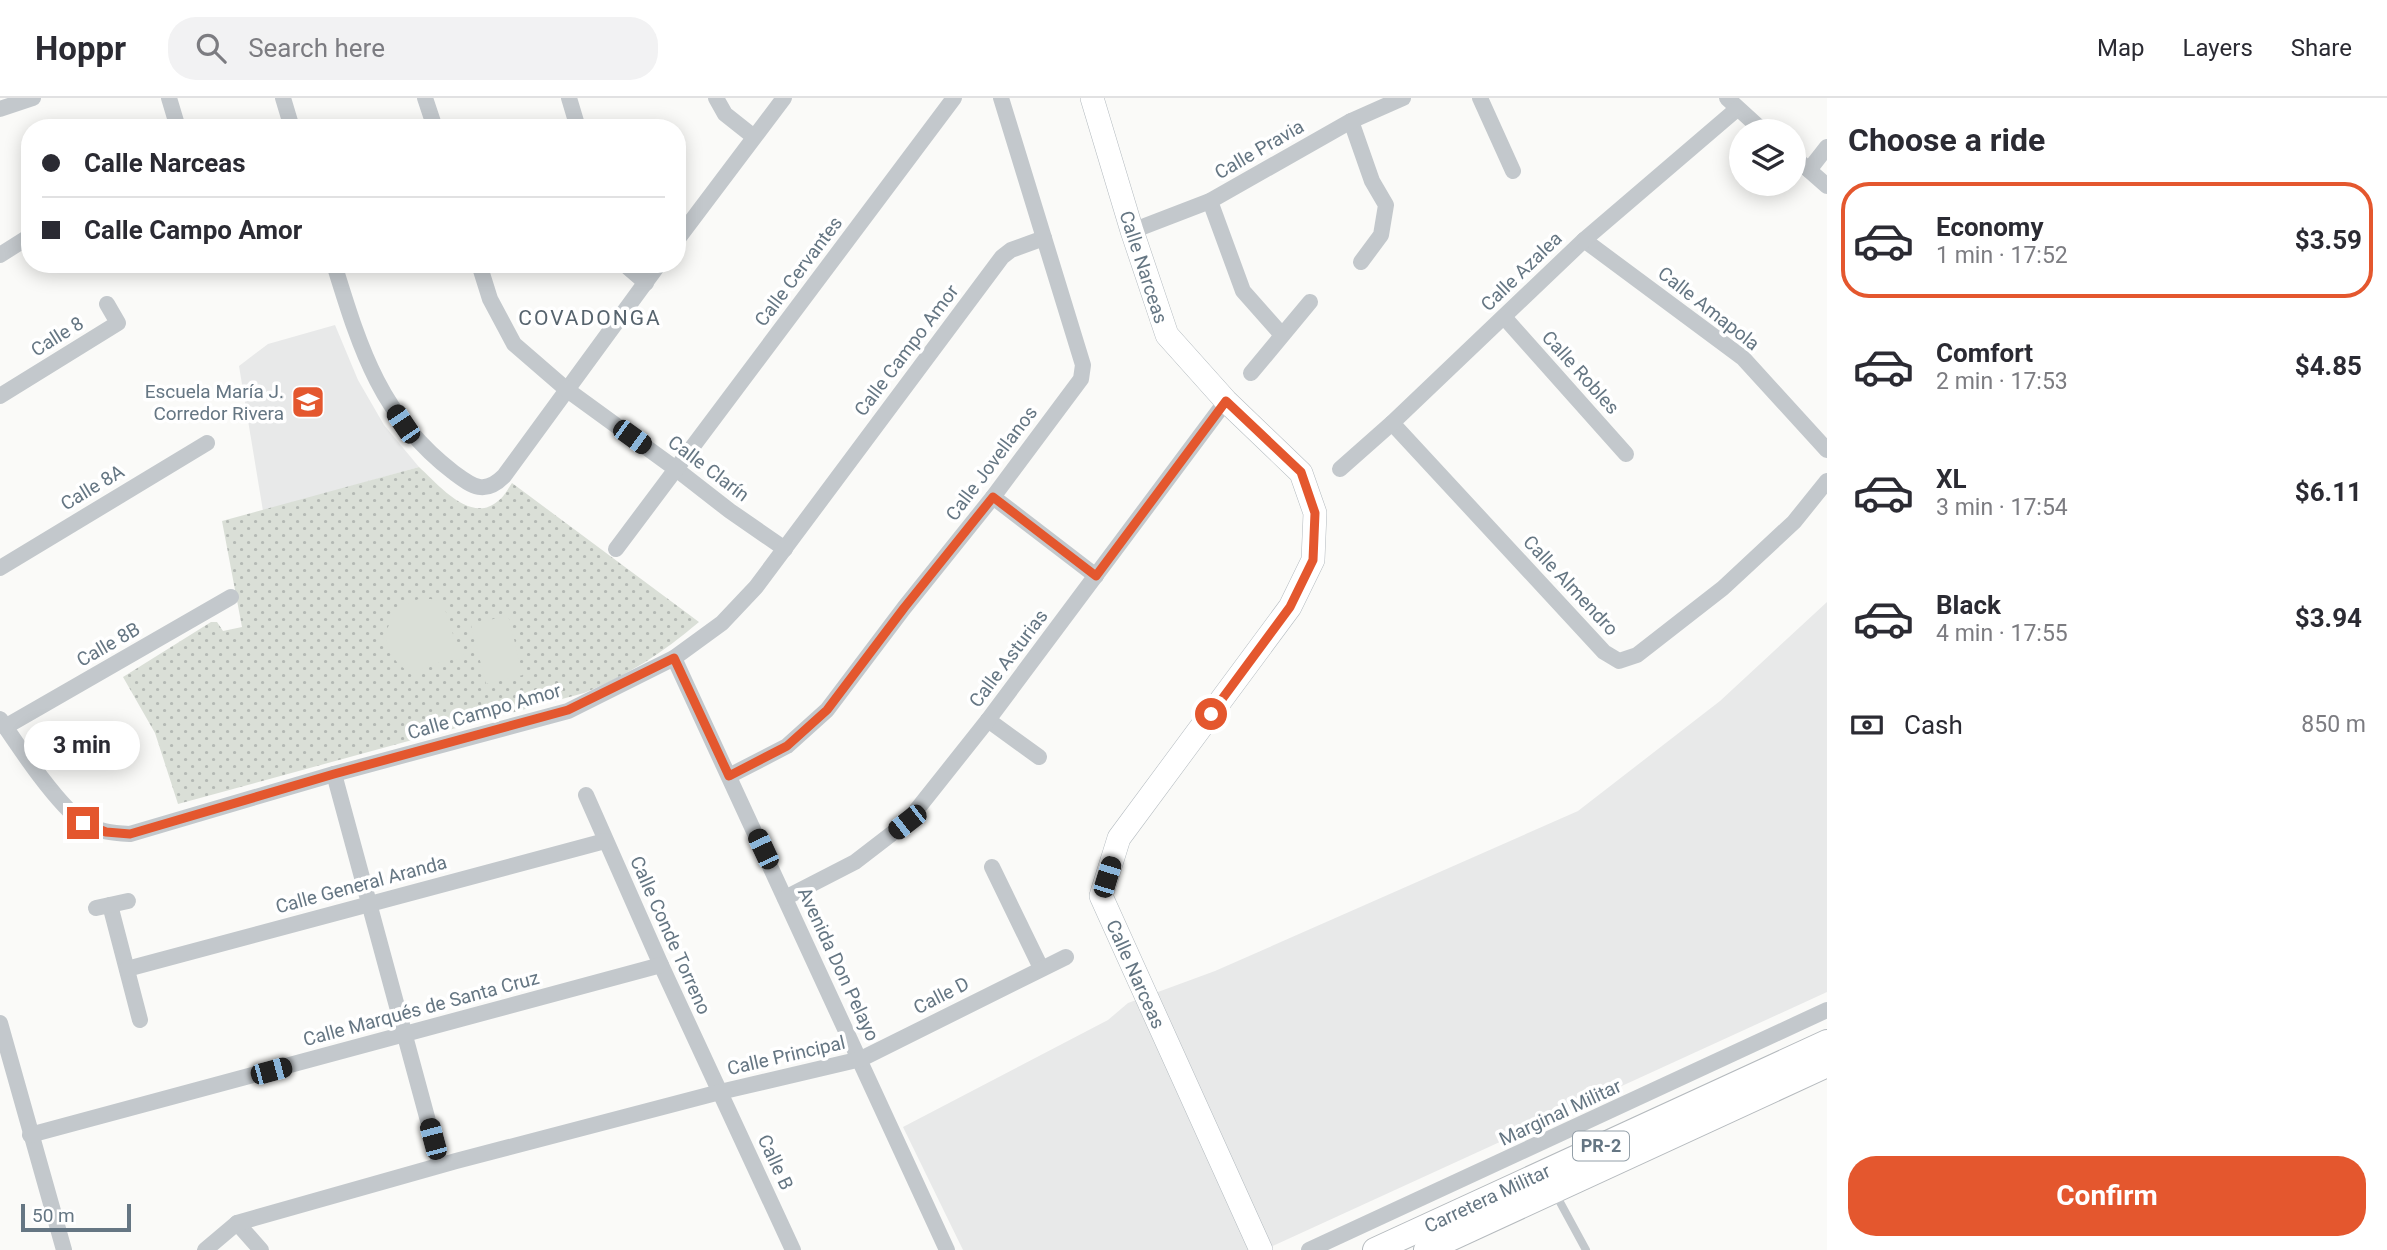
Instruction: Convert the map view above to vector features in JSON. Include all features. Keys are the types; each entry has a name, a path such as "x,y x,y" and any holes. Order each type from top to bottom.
{"main road":[{"name":"Carretera Militar","path":"1376,1250 1654,1107 1827,1042"},
{"name":"Carretera Militar","path":"1426,1250 1827,1065"}],"street":[{"path":"0,109 33,98"},
{"path":"169,98 175,119"},
{"path":"425,98 432,119"},
{"path":"569,98 575,119"},
{"path":"716,98 725,114 754,137"},
{"path":"686,228 784,98"},
{"name":"Calle Cervantes","path":"616,549 954,98"},
{"name":"Calle Jovellanos","path":"729,776 787,746 827,710 1081,379 1083,365 1001,98"},
{"name":"Calle Pravia","path":"1132,231 1210,201 1351,121 1404,98"},
{"path":"1480,98 1513,170"},
{"name":"Calle Narceas","path":"1095,99 1132,231 1167,335 1226,401 1301,472 1315,513 1313,560 1290,607 1119,838 1101,896 1261,1250"},
{"path":"284,100 289,119"},
{"path":"1732,103 1750,119"},
{"name":"Calle Azalea","path":"1340,469 1732,103"},
{"path":"1351,121 1372,181 1386,205 1381,234 1361,262"},
{"path":"1809,170 1827,147"},
{"path":"1806,167 1827,186"},
{"path":"1210,201 1243,291 1282,335"},
{"name":"Calle Campo Amor","path":"3,723 65,807 83,823 106,832 130,834 334,774 568,710 674,658 722,623 756,587 1002,257 1011,250 1044,238"},
{"name":"Calle Amapola","path":"1584,240 1742,358 1827,450"},
{"path":"0,255 21,242"},
{"path":"337,273 359,344 381,391 403,424 432,456 472,486 490,486 504,476 653,273"},
{"name":"Calle Clarín","path":"482,273 490,299 514,344 566,389 785,549"},
{"path":"634,273 646,283"},
{"path":"1251,373 1310,302"},
{"name":"Calle 8","path":"0,396 118,323 107,304"},
{"name":"Calle Robles","path":"1504,317 1626,454"},
{"name":"Calle Asturias","path":"785,898 855,862 907,822 989,720 1226,401"},
{"name":"Calle Almendro","path":"1392,423 1604,652 1619,661 1637,655 1723,588 1794,522 1827,481"},
{"name":"Calle 8A","path":"0,568 206,443"},
{"path":"993,497 1096,576"},
{"name":"Calle 8B","path":"3,723 232,597"},
{"name":"Avenida Don Pelayo","path":"674,658 947,1250"},
{"path":"989,720 1039,757"},
{"path":"334,774 440,1165"},
{"name":"Calle Conde Torreno","path":"586,795 720,1092"},
{"name":"Calle General Aranda","path":"127,969 605,841"},
{"path":"992,867 1041,968"},
{"path":"128,901 103,907 127,969 139,1020"},
{"name":"Calle D","path":"861,1059 1066,957"},
{"name":"Calle Marqués de Santa Cruz","path":"30,1135 661,965"},
{"name":"Marginal Militar","path":"1309,1250 1654,1107 1827,1010"},
{"path":"0,1023 64,1250"},
{"name":"Calle Principal","path":"237,1223 440,1165 720,1092 861,1059"},
{"name":"Calle B","path":"720,1092 793,1250"},
{"path":"205,1250 237,1223 261,1250"}],"lane":[{"path":"1553,1190 1587,1250"}],"shaded area":[{"name":"Escuela María J. Corredor Rivera","path":"335,325 358,380 384,425 419,467 263,511 239,366 268,344"},
{"path":"419,467 445,492 466,505 477,508 488,507 498,501 512,483 699,622 644,662 584,693 178,804 155,733 123,677 211,622 217,622 223,631 242,627 222,521"},
{"path":"419,599 443,603 458,650 462,651 464,656 459,660 452,658 411,673 399,664 392,654 387,644 387,633 396,613"},
{"path":"1827,602 1827,992 1264,1250 963,1250 903,1127 1108,1020 1128,1003 1215,971 1578,811 1720,701"},
{"path":"508,615 523,675 486,684 471,625"}],"place":[{"name":"Escuela María J. Corredor Rivera","path":"308,402"}],"district":[{"name":"COVADONGA","path":"590,318"}],"route":[{"path":"83,823 106,832 130,834 334,774 568,710 674,658 729,776 787,746 827,710 993,497 1096,576 1226,401 1301,472 1315,513 1313,560 1290,607 1211,714"}]}
